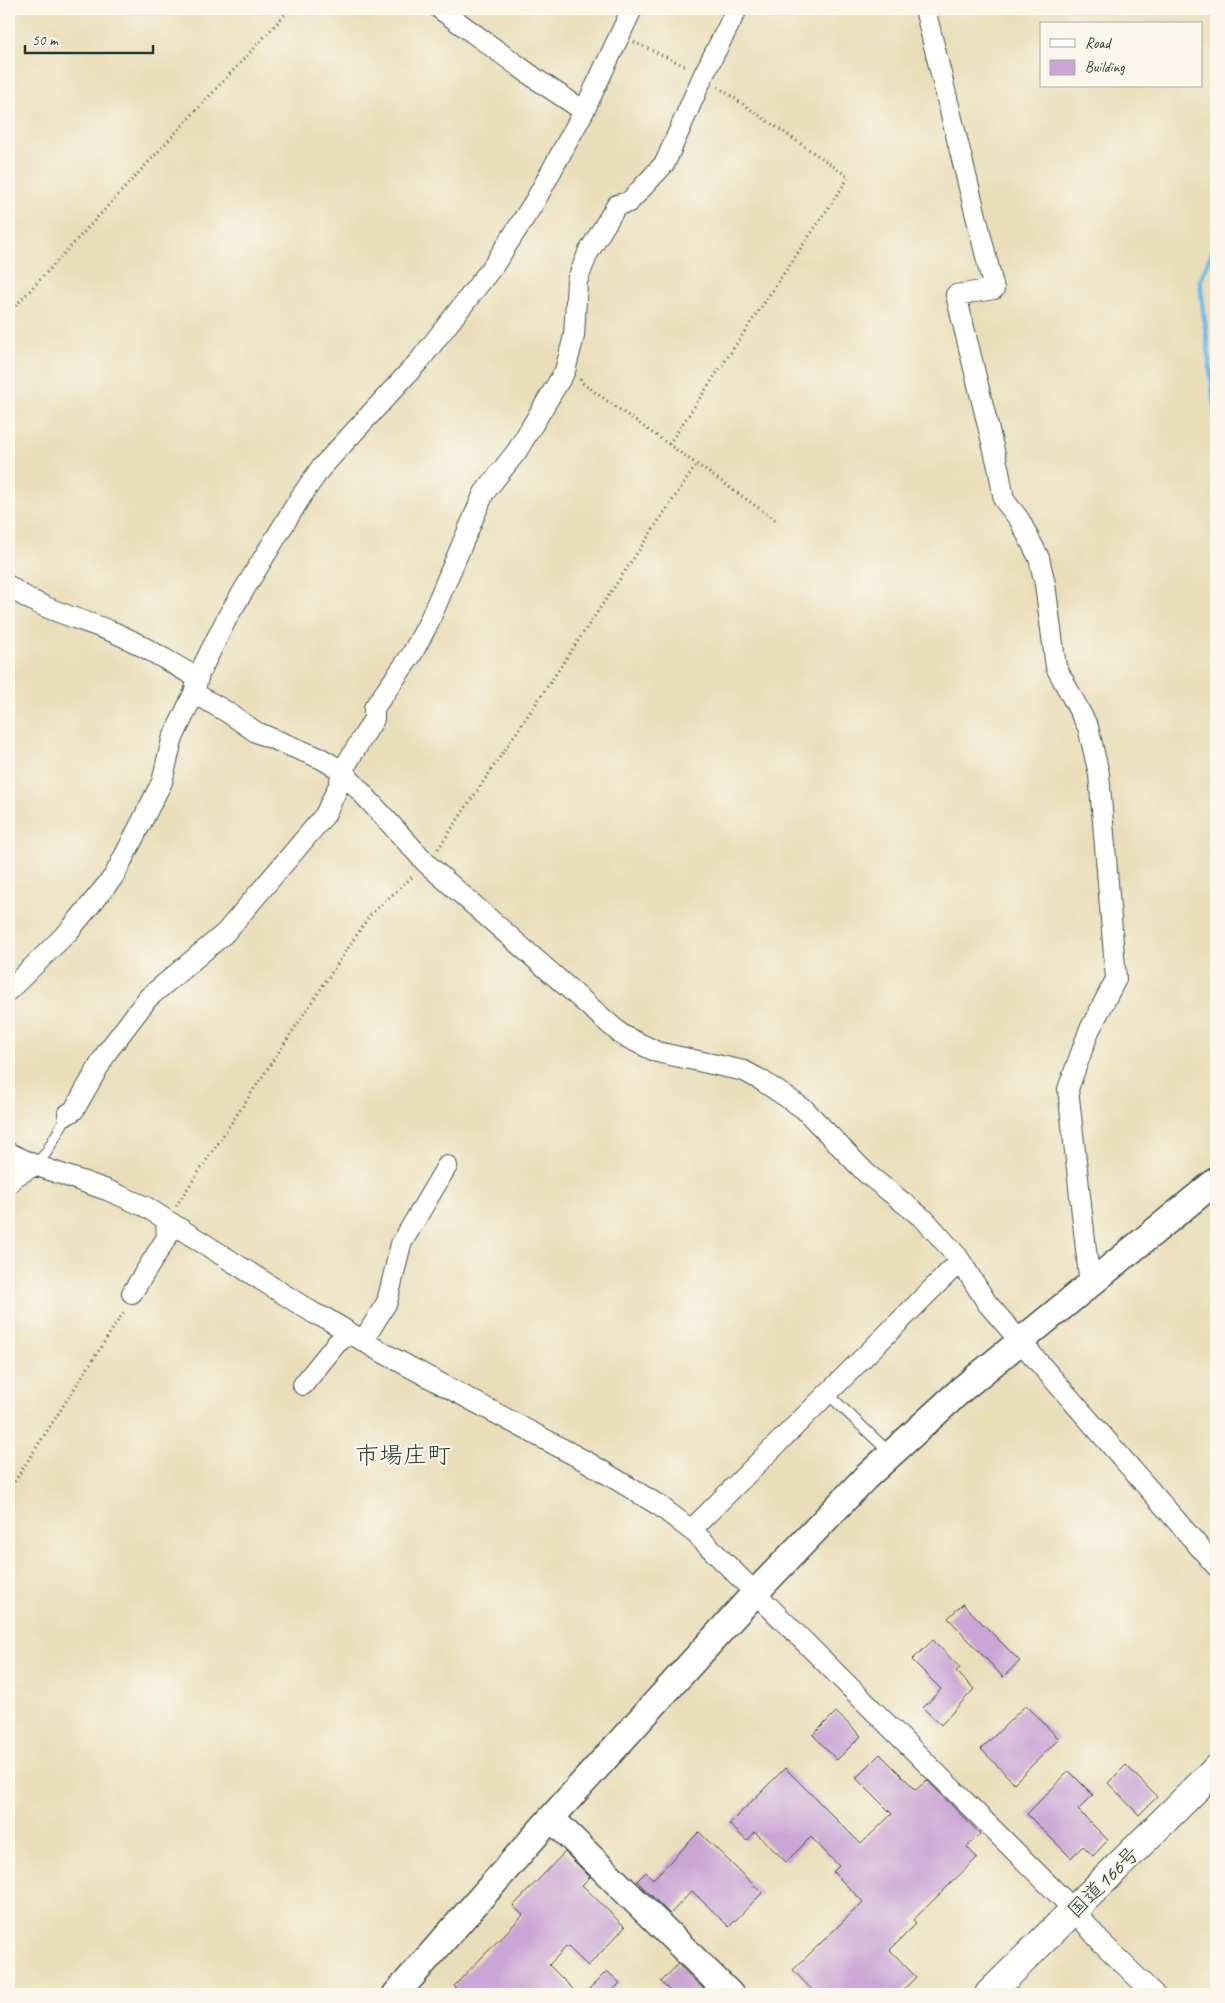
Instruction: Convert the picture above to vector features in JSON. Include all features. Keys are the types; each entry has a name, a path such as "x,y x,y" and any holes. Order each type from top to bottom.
{"highway":[{"name":"国道166号","path":"989,1994 1216,1769"}],"street":[{"path":"440,9 539,81 584,111"},
{"path":"9,990 69,931 114,876 162,782 172,740 228,616 300,498 330,457 420,360 473,295 535,201 584,111 632,9"},
{"path":"68,1114 74,1110 107,1052 148,998 224,933 325,815 339,785 342,771 374,719 374,708 412,654 424,631 484,493 517,451 565,371 574,336 577,281 588,253 617,205 629,202 664,163 703,76 737,9"},
{"path":"925,9 994,289 956,296 999,471 1004,500 1018,519 1039,558 1056,667 1088,727 1099,774 1116,979 1089,1030 1068,1089 1090,1285"},
{"path":"9,586 20,595 51,609 115,633 196,685 228,712 256,732 322,759 342,771 424,867 622,1036 657,1052 744,1071 804,1109 866,1172 925,1220 963,1266 987,1303 1216,1566"},
{"path":"9,1153 35,1165 107,1190 146,1207 298,1304 589,1463 660,1506 691,1530 1074,1910 1100,1941 1154,1994"},
{"path":"9,1183 14,1177 35,1165"},
{"path":"303,1385 336,1344 357,1337 387,1302 401,1244 447,1166"},
{"path":"396,1994 551,1818 754,1593 836,1507 962,1389 1216,1181"},
{"path":"132,1293 167,1237 166,1221"},
{"path":"691,1530 951,1270 963,1266"},
{"path":"551,1818 730,1994"}],"lane":[{"path":"35,1165 46,1153 68,1114"},
{"path":"828,1394 891,1454"}],"path":[{"path":"9,313 290,9"},
{"path":"619,35 674,60 703,76 849,177 669,444"},
{"path":"565,371 575,373 582,384 777,521"},
{"path":"166,1221 370,915 424,867 697,464"},
{"path":"9,1490 132,1300 132,1293"}],"building":[{"path":"963,1604 1020,1661 1003,1677 948,1618"},
{"path":"933,1640 960,1668 956,1671 974,1689 941,1725 923,1708 941,1689 912,1660"},
{"path":"1026,1705 1059,1739 1014,1783 981,1749"},
{"path":"836,1712 861,1736 837,1760 813,1735"},
{"path":"880,1754 916,1790 927,1780 980,1834 967,1847 977,1858 913,1920 916,1924 890,1950 916,1977 899,1994 816,1994 793,1970 863,1902 833,1872 839,1866 811,1837 786,1862 755,1832 747,1841 729,1824 785,1768 861,1844 892,1814 856,1778"},
{"path":"1126,1765 1157,1797 1139,1815 1108,1783"},
{"path":"1069,1771 1093,1795 1078,1810 1108,1840 1093,1856 1083,1846 1071,1858 1027,1814"},
{"path":"699,1832 762,1893 729,1927 692,1891 670,1914 637,1881 646,1872 653,1879"},
{"path":"565,1852 590,1877 582,1885 625,1927 588,1966 567,1946 549,1965 578,1994 462,1994 454,1986 523,1915 513,1906"},
{"path":"678,1964 709,1994 673,1994 661,1982"},
{"path":"607,1971 620,1983 609,1994 584,1994"}],"waterway":[{"path":"1216,244 1200,280 1216,420"}],"district":[{"name":"市場庄町","path":"403,1455"}]}
